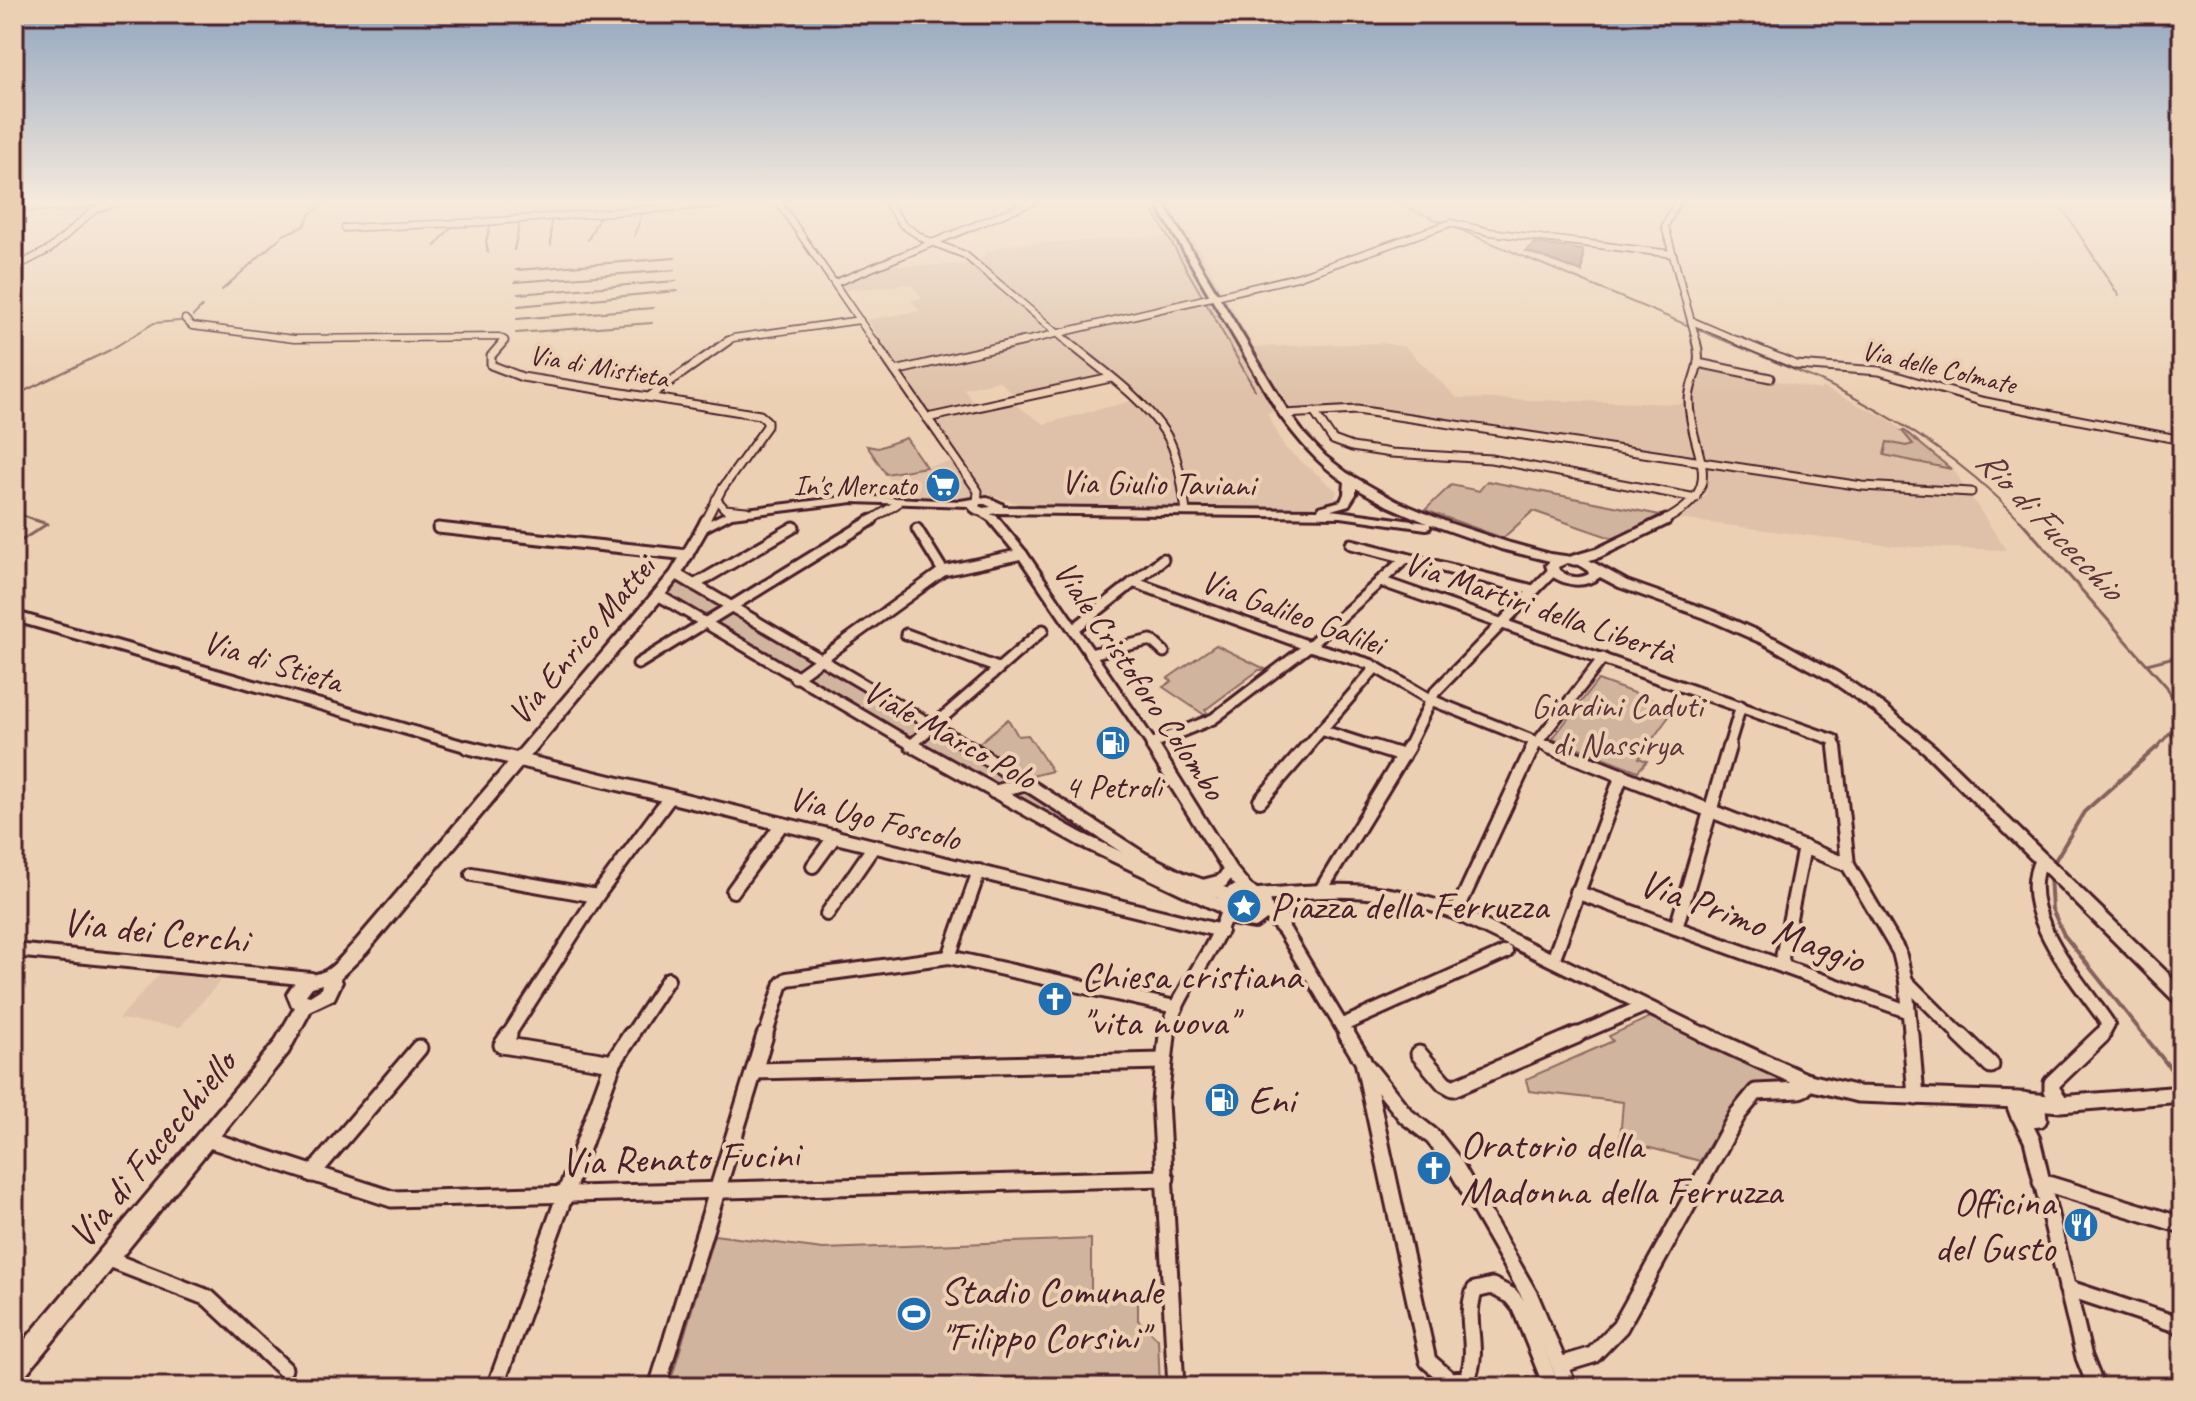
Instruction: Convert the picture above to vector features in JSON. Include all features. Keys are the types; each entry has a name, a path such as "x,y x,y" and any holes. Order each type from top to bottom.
{"main road":[{"path":"1196,265 1306,446 1350,483 1382,500 1486,539 1623,584 1736,626 1833,676 1913,735 2179,994"},
{"path":"1345,503 1350,494 1350,483"},
{"path":"702,528 718,517 748,511 853,499 995,507"},
{"path":"1364,516 1379,509 1382,500"},
{"name":"Via Giulio Taviani","path":"1301,513 1345,503 1382,500"},
{"name":"Via Giulio Taviani","path":"995,507 1364,516 1486,539"},
{"name":"Via Enrico Mattei","path":"516,761 676,574 702,528"},
{"path":"1560,564 1563,578 1587,574"},
{"name":"Via di Fucecchiello","path":"14,1371 290,1037 307,985 360,948 516,761"}],"street":[{"path":"823,265 978,491 977,506"},
{"path":"835,283 878,265"},
{"path":"978,265 1140,402 1167,435 1178,467 1186,511"},
{"path":"895,371 1215,297 1297,277 1330,265"},
{"path":"1219,936 1287,900 1314,892 1338,865 1403,756 1431,700 1448,676 1560,564 1598,553 1673,516 1696,498 1701,490 1702,461 1689,411 1689,396 1701,357 1676,265"},
{"name":"Via di Mistieta","path":"185,319 192,326 269,337 499,337 504,340 490,361 498,368 535,381 755,414 767,421 757,443 716,499 702,528"},
{"path":"650,396 733,338 860,320"},
{"name":"Via delle Colmate","path":"1693,325 1796,365 1879,371 1991,403 2182,440"},
{"path":"1698,363 1770,378"},
{"path":"927,418 1111,378"},
{"path":"1284,414 1357,410 1862,486 1971,492"},
{"path":"1314,412 1333,440 1352,445 1402,455 1489,459 1696,498"},
{"path":"716,499 725,509 748,511"},
{"path":"638,664 897,504"},
{"name":"Viale Cristoforo Colombo","path":"977,506 999,523 1022,554 1151,744 1230,870 1254,893"},
{"name":"Viale Cristoforo Colombo","path":"995,507 999,523"},
{"path":"694,585 794,527"},
{"name":"Via Enrico Mattei","path":"438,528 688,555"},
{"path":"917,529 943,571"},
{"path":"1351,544 1537,587 1587,574 1598,553"},
{"path":"795,678 943,571 1022,554"},
{"path":"1151,744 1213,719 1309,646 1406,558"},
{"path":"1074,629 1163,559"},
{"name":"Viale Marco Polo","path":"676,574 1027,783 1143,859 1227,902"},
{"name":"Via Martiri della Libertà","path":"1380,581 1834,740 1848,865"},
{"name":"Via Galileo Galilei","path":"1133,582 1376,667 1431,700 1848,865"},
{"name":"Viale Marco Polo","path":"658,595 910,746 1110,855 1227,902"},
{"name":"Via di Stieta","path":"14,616 516,761"},
{"path":"910,746 1043,630"},
{"path":"906,634 998,668"},
{"path":"1090,654 1151,640 1164,652"},
{"path":"1456,913 1536,741 1603,658"},
{"path":"1260,801 1376,667"},
{"path":"1676,928 1741,706"},
{"path":"1321,730 1403,756"},
{"name":"Via Ugo Foscolo","path":"516,761 979,871 1219,936"},
{"path":"1553,960 1622,775"},
{"path":"994,792 1027,783"},
{"path":"613,1063 502,1045 597,896 670,797"},
{"path":"733,891 782,824"},
{"path":"813,866 835,836"},
{"path":"827,914 874,846"},
{"path":"1784,967 1782,958 1804,847"},
{"path":"2038,856 2033,877 2035,907 2042,925 2108,1024 2101,1037 2052,1083 2052,1090 2061,1104"},
{"path":"1338,865 1341,889"},
{"path":"1848,865 1899,952 1906,981 1916,1097"},
{"path":"1198,885 1222,881 1230,870"},
{"name":"Viale Cristoforo Colombo","path":"1227,902 1230,870"},
{"path":"949,957 979,871"},
{"path":"472,874 597,896"},
{"path":"1227,902 1254,893 1341,889 1401,894 1456,913 1805,1081 1858,1094 1981,1101 2021,1108 2178,1094"},
{"name":"Via Primo Maggio","path":"1576,892 1907,1011"},
{"path":"1254,893 1259,916"},
{"path":"1287,900 1280,914 1284,930 1363,1061 1406,1116 1433,1137 1453,1162 1530,1296 1560,1365 1559,1384"},
{"path":"1227,902 1284,930"},
{"path":"1176,1387 1160,1101 1163,1061 1166,1033 1175,1007 1219,936 1227,902"},
{"name":"Via dei Cerchi","path":"14,950 243,974 307,985"},
{"path":"1343,1025 1506,952"},
{"path":"657,1387 715,1191 782,983 787,979 949,957 1175,1007"},
{"path":"495,1387 562,1196 613,1063 668,979"},
{"path":"1906,981 1991,1065"},
{"path":"1419,1054 1444,1083 1453,1088 1644,1006"},
{"path":"312,1174 419,1048"},
{"path":"756,1071 1163,1061"},
{"path":"1363,1061 1428,1361 1442,1377 1459,1382 1467,1379 1477,1355 1470,1299 1475,1290 1492,1286 1511,1296 1520,1307 1559,1384"},
{"path":"1560,1365 1593,1355 1620,1327 1738,1114 1756,1092 1799,1090 1804,1088 1805,1081"},
{"path":"2032,1140 2039,1119 2061,1104"},
{"path":"2021,1108 2039,1119"},
{"path":"2021,1108 2032,1140 2084,1357 2096,1387"},
{"name":"Via Renato Fucini","path":"207,1139 392,1199 1166,1178"},
{"path":"2041,1182 2182,1225"},
{"path":"107,1259 208,1298 284,1369"},
{"path":"2067,1288 2182,1326"}],"shaded area":[{"path":"873,265 1208,265 1254,347 1384,343 1405,347 1457,398 1682,404 1693,363 1820,390 1822,387 1888,419 1953,469 2006,550 1892,546 1678,519 1706,494 1706,460 1356,407 1267,413 1285,448 1337,491 1335,498 1325,504 1304,510 1073,508 1019,504 993,496 969,500 897,494 886,474 961,460 867,320 920,311 911,300 922,298 911,284 837,291 830,284","holes":["999,381 1020,400 1106,381 1131,401 1044,424 1013,403 981,410 963,389"]},
{"path":"1564,265 1582,265 1582,272"},
{"path":"162,971 222,979 180,1027 119,1019"}],"green space":[{"path":"1902,431 1951,469 1884,455 1887,442 1906,446 1913,444"},
{"path":"906,438 926,467 886,474 867,446 878,448"},
{"path":"1487,481 1660,515 1614,539 1533,511 1503,538 1425,510 1451,485 1479,491"},
{"path":"673,582 679,582 722,607 707,618 701,617 664,596"},
{"path":"730,612 811,661 794,673 711,622"},
{"path":"1216,645 1267,670 1259,670 1205,710 1209,715 1206,716 1163,687 1172,681 1168,678"},
{"path":"820,666 925,727 909,740 803,679"},
{"name":"Giardini Caduti di Nassirya","path":"1598,680 1675,708 1639,758 1647,761 1638,771 1553,738"},
{"path":"1008,719 1018,736 1028,735 1052,771 1028,777 978,744"},
{"path":"936,731 1018,781 996,787 920,746"},
{"path":"1028,787 1135,862 1006,793"},
{"path":"1650,1017 1791,1084 1749,1094 1729,1111 1700,1161 1620,1140 1623,1102 1529,1091 1526,1079 1613,1041 1609,1036"},
{"name":"Stadio Comunale \"Filippo Corsini\"","path":"714,1235 823,1249 1091,1239 1091,1292 1138,1297 1138,1320 1158,1339 1160,1387 669,1387"}],"waterway":[{"path":"222,290 249,265"},
{"path":"516,270 577,265"},
{"path":"1184,265 1202,296"},
{"name":"Rio di Fucecchio","path":"1545,265 1851,396 1904,426 1954,460 2020,520"},
{"path":"2099,265 2119,296"},
{"path":"515,282 675,270"},
{"path":"518,294 676,281"},
{"path":"518,306 677,291"},
{"path":"1206,303 1255,390"},
{"path":"193,316 202,307"},
{"path":"517,319 653,308"},
{"path":"14,396 110,350 154,323 180,321"},
{"path":"516,333 652,323"},
{"path":"14,512 41,522"},
{"path":"35,520 41,522"},
{"name":"Rio di Fucecchio","path":"2020,520 2167,687 2176,707 2177,724 2156,749"},
{"path":"14,545 47,524 41,522"},
{"path":"2147,664 2182,655"},
{"path":"2170,733 2182,746"},
{"name":"Rio di Fucecchio","path":"2053,864 2084,812 2157,747"},
{"name":"Rio di Fucecchio","path":"2050,875 2052,909 2064,935 2182,1083"}],"place":[{"name":"In's Mercato","path":"943,485"},
{"name":"4 Petroli","path":"1113,743"},
{"name":"Piazza della Ferruzza","path":"1244,906"},
{"name":"Chiesa cristiana \"vita nuova\"","path":"1055,999"},
{"name":"Eni","path":"1222,1100"},
{"name":"Oratorio della Madonna della Ferruzza","path":"1434,1168"},
{"name":"Officina del Gusto","path":"2081,1225"},
{"name":"Stadio Comunale \"Filippo Corsini\"","path":"914,1314"}]}
